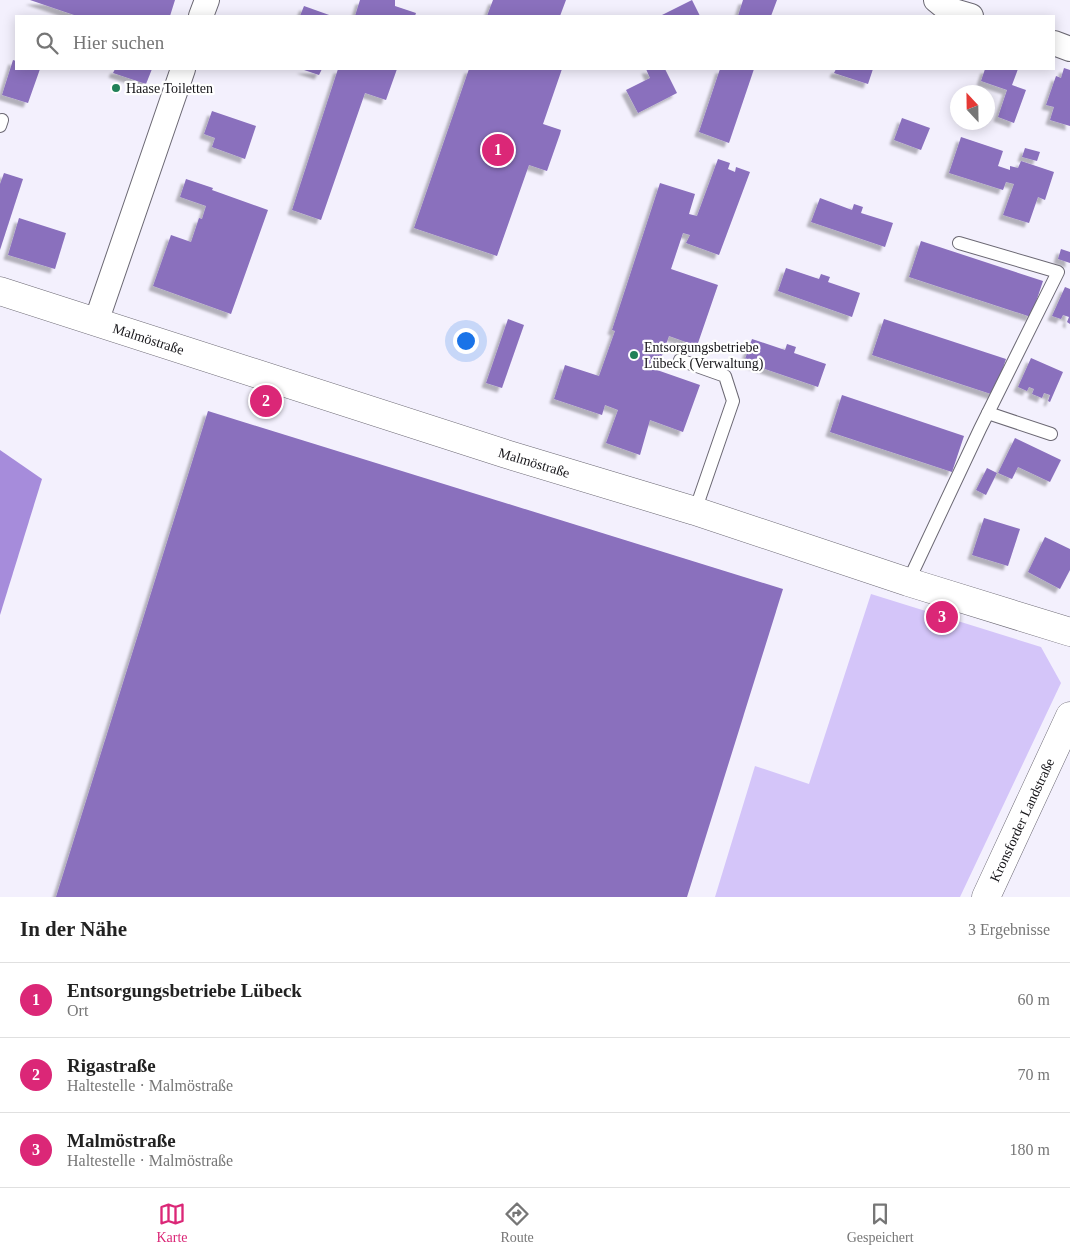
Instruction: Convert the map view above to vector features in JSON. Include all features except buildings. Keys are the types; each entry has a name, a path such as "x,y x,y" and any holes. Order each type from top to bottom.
{"street":[{"path":"201,15 206,0"},
{"path":"936,0 947,9 968,15"},
{"path":"1055,43 1070,49"},
{"path":"96,322 183,70"},
{"name":"Malmöstraße","path":"0,291 506,454 695,511 908,582 1070,632"},
{"name":"Kronsforder Landstraße","path":"986,897 1070,716"}],"lane":[{"path":"908,582 988,413 1058,272 959,243"},
{"path":"680,360 725,376 733,401 695,511"},
{"path":"988,413 1051,434"}],"shaded area":[{"path":"0,450 42,479 0,615"},
{"path":"871,594 1041,647 1061,683 960,897 715,897 755,766 809,784"}],"place":[{"name":"Haase Toiletten","path":"116,88"},
{"name":"Entsorgungsbetriebe Lübeck","path":"498,150"},
{"name":"Entsorgungsbetriebe Lübeck (Verwaltung)","path":"634,355"},
{"name":"Rigastraße","path":"266,401"},
{"name":"Malmöstraße","path":"942,617"}]}
